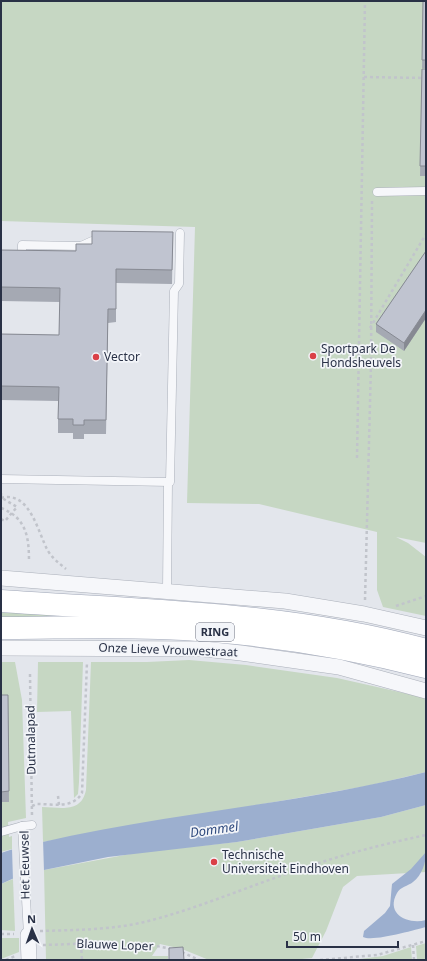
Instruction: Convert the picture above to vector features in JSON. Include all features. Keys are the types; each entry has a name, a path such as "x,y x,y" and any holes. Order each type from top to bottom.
{"main road":[{"name":"RING","path":"1,601 188,613 291,623 371,637 426,650"},
{"name":"Onze Lieve Vrouwestraat","path":"1,628 158,628 205,631 263,637 342,649 426,667"}],"street":[{"path":"1,578 167,590 285,601 364,614 426,628"},
{"name":"Onze Lieve Vrouwestraat","path":"1,648 204,649 339,667 426,691"},
{"name":"Het Eeuwsel","path":"29,960 31,937"}],"lane":[{"path":"378,192 426,191"},
{"path":"167,590 168,482 170,482 174,291 179,284 176,242 180,233"},
{"path":"1,257 22,258 22,245 81,246 92,241 108,241"},
{"path":"1,479 168,482"},
{"name":"Het Eeuwsel","path":"31,937 25,882 22,826 32,825"},
{"path":"1,832 22,826"}],"path":[{"path":"357,458 365,1"},
{"path":"364,77 426,78"},
{"path":"364,614 371,364 370,328 372,194 378,192"},
{"path":"370,328 426,234"},
{"path":"1,493 1,498"},
{"path":"1,498 8,496 15,499 30,511 53,558 68,570"},
{"path":"1,498 17,507 5,521 1,519"},
{"path":"1,508 12,513 21,523 28,537 28,562"},
{"path":"58,796 58,804 72,804 78,800 82,793 88,648"},
{"name":"Dutmalapad","path":"30,674 32,806 37,804 58,804"},
{"path":"31,937 139,923 180,912 343,855 426,835"},
{"name":"Blauwe Loper","path":"31,937 81,944 128,943 156,946 184,952 199,960"},
{"path":"320,960 377,955 426,941"},
{"path":"81,944 82,960"},
{"path":"413,945 414,960"}],"green space":[{"name":"Sportpark De Hondsheuvels","path":"1,1 426,1 426,543 396,537 408,543 426,557 426,616 383,607 377,590 377,532 259,504 187,503 195,227 1,221"},
{"path":"1,608 137,617 1,620"},
{"path":"189,660 246,665 337,678 426,698 426,772 367,786 43,842 42,807 69,808 75,806 80,803 86,790 91,662"},
{"path":"1,662 15,662 22,700 26,818 8,822 9,837 12,836 12,849 1,852"},
{"path":"38,662 83,662 79,782 78,794 74,798 71,711 37,712"},
{"path":"426,805 426,872 357,876 343,887 326,931 312,958 292,960 209,960 182,949 160,944 152,956 168,956 168,960 46,960 44,870 141,852 237,842 381,817"},
{"path":"13,879 15,931 1,930 1,884"},
{"path":"1,938 19,938 19,952 1,959"},
{"path":"426,943 426,960 417,960 416,946"},
{"path":"411,947 412,960 352,960 383,956"}],"water":[{"name":"Dommel","path":"426,772 426,805 381,817 237,842 108,857 44,870 12,879 1,884 1,853 10,850 114,828 322,794"},
{"path":"426,852 421,872 413,882 398,891 394,900 394,907 400,916 406,919 412,921 426,920 426,927 384,937 363,937 364,931 385,913 390,906 392,884 411,869"}],"pier":[{"path":"43,839 44,872 13,881 12,848"}],"building":[{"path":"423,1 426,1 426,60 422,60"},
{"path":"422,69 426,69 426,166 420,166"},
{"path":"92,231 173,232 172,270 116,269 116,309 108,309 106,420 84,420 84,425 73,425 73,419 58,419 59,387 1,386 1,334 59,335 60,288 1,287 1,250 76,251 76,244 92,244"},
{"path":"426,251 426,310 404,343 376,324"},
{"path":"1,695 8,695 9,791 1,792"},
{"path":"183,947 184,960 169,960 169,948"}],"place":[{"name":"Sportpark De Hondsheuvels","path":"313,356"},
{"name":"Vector","path":"96,357"},
{"name":"Technische Universiteit Eindhoven","path":"214,862"}]}
